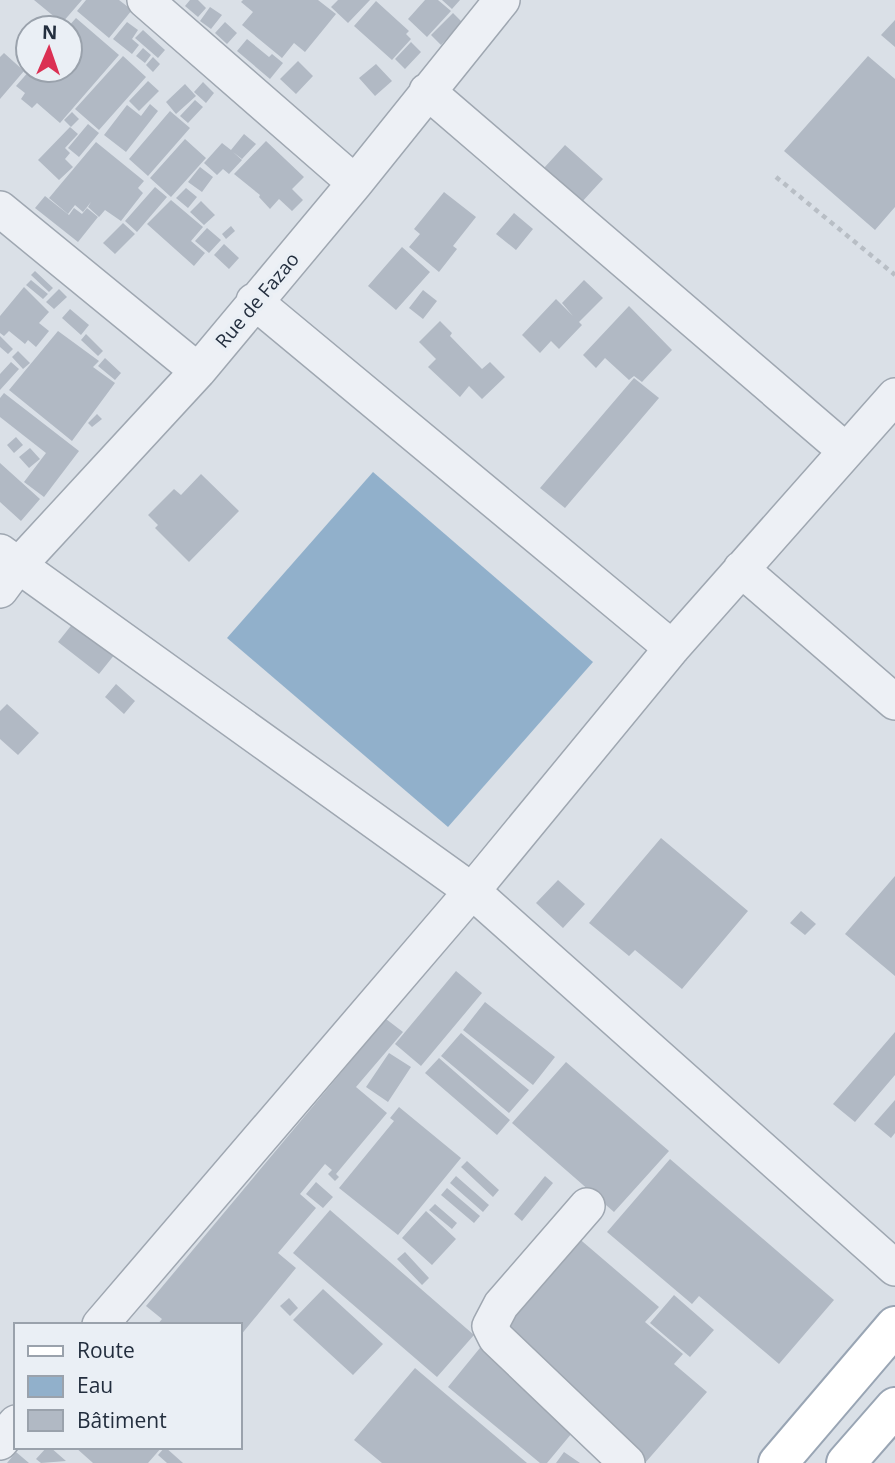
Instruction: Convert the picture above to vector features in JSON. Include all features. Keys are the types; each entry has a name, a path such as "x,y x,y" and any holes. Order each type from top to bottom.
{"main road":[{"path":"778,1463 895,1326"},
{"path":"846,1463 895,1407"}],"street":[{"path":"145,0 355,183"},
{"name":"Rue de Fazao","path":"6,570 198,371 355,183 502,0"},
{"path":"427,91 846,451"},
{"path":"0,209 198,371"},
{"path":"254,301 672,648"},
{"path":"102,1323 472,891 672,648 895,396"},
{"path":"741,569 895,702"},
{"path":"6,570 472,891 895,1268"},
{"path":"587,1206 501,1305 490,1326 496,1338 627,1463"},
{"path":"0,1442 14,1425"}],"path":[{"path":"776,177 895,275"}],"water":[{"path":"373,472 593,662 448,827 227,638"}],"building":[{"path":"34,0 82,0 70,14 51,14"},
{"path":"86,0 119,0 132,10 109,38 84,14 77,11"},
{"path":"190,0 198,0 206,8 198,17 185,6"},
{"path":"318,0 336,14 305,52 294,43 282,58 242,25 253,12 241,2"},
{"path":"338,0 370,0 348,23 331,7"},
{"path":"425,0 438,0 451,11 427,37 408,19"},
{"path":"442,0 460,0 452,9"},
{"path":"376,1 409,31 406,34 411,39 392,60 354,26"},
{"path":"210,7 222,15 211,29 200,21"},
{"path":"453,13 462,22 441,45 431,35"},
{"path":"895,20 895,47 881,35"},
{"path":"127,22 138,30 132,39 139,45 132,54 113,39"},
{"path":"225,22 237,33 227,44 215,33"},
{"path":"84,25 119,55 60,123 37,103 32,108 21,99 25,93 16,86 84,84"},
{"path":"143,30 165,50 158,58 135,38"},
{"path":"247,39 269,57 272,54 283,63 270,79 237,51"},
{"path":"411,42 421,52 405,69 395,59"},
{"path":"143,48 151,55 145,63 136,56"},
{"path":"4,53 14,62 14,83 0,99 0,57"},
{"path":"123,56 146,77 99,130 75,109"},
{"path":"868,56 895,79 895,207 875,230 784,151"},
{"path":"153,57 160,64 153,72 146,65"},
{"path":"298,61 313,76 296,94 280,79"},
{"path":"376,64 392,81 375,96 359,78"},
{"path":"148,81 159,91 139,111 129,101"},
{"path":"203,82 214,93 206,103 194,92"},
{"path":"185,84 196,96 176,114 166,102"},
{"path":"195,100 203,107 188,123 180,116"},
{"path":"150,104 158,111 126,152 104,135 127,105 141,116"},
{"path":"170,111 190,128 148,176 129,159"},
{"path":"72,112 79,119 71,127 64,120"},
{"path":"88,124 99,133 79,157 68,148"},
{"path":"70,127 78,134 65,148 70,153 65,159 73,167 59,180 38,160"},
{"path":"244,134 256,144 242,159 233,152 242,160 229,174 223,169 217,175 204,163 222,143 231,150"},
{"path":"185,139 206,158 171,197 150,178"},
{"path":"266,141 304,177 292,189 303,200 292,211 279,199 270,209 260,195 234,174"},
{"path":"96,142 144,181 138,188 143,193 121,221 105,210 99,217 88,207 91,202 83,212 75,205 68,214 49,198"},
{"path":"565,145 603,179 581,203 544,168"},
{"path":"200,167 213,177 202,192 188,182"},
{"path":"155,187 167,197 137,232 125,221"},
{"path":"186,188 197,197 188,208 176,198"},
{"path":"444,192 476,217 453,246 457,249 439,272 409,247 420,234 414,229"},
{"path":"45,196 69,215 74,208 82,214 87,208 98,217 78,242 35,208"},
{"path":"171,200 203,227 191,241 205,253 194,266 147,224"},
{"path":"201,201 215,215 204,225 190,212"},
{"path":"514,213 533,229 516,250 496,234"},
{"path":"123,223 135,234 115,254 103,243"},
{"path":"231,226 235,231 226,239 222,234"},
{"path":"207,228 221,240 209,253 195,241"},
{"path":"224,244 239,258 229,269 214,255"},
{"path":"402,247 430,272 396,310 368,286"},
{"path":"35,271 53,288 49,292 31,275"},
{"path":"31,280 48,294 43,299 26,285"},
{"path":"584,280 603,298 579,322 582,325 559,349 551,341 540,353 522,335 556,299 573,316 562,303"},
{"path":"24,287 49,312 39,323 49,331 36,347 28,340 25,344 9,331 4,336 0,333 0,316"},
{"path":"59,289 67,297 54,309 46,302"},
{"path":"423,290 437,301 423,319 409,308"},
{"path":"629,306 672,350 642,382 634,376 629,380 605,358 596,368 583,355"},
{"path":"70,309 89,325 81,335 62,318"},
{"path":"440,321 452,333 450,336 482,369 490,362 505,377 482,399 469,386 460,397 428,367 436,359 419,342"},
{"path":"58,331 99,361 93,367 115,383 72,441 9,390"},
{"path":"86,334 103,351 98,356 81,340"},
{"path":"0,336 13,349 8,354 0,347"},
{"path":"18,351 30,363 23,369 12,357"},
{"path":"105,358 121,373 115,380 98,366"},
{"path":"11,362 19,369 0,390 0,374"},
{"path":"634,378 659,398 565,508 540,488"},
{"path":"4,393 79,451 44,497 24,482 46,453 0,417 0,398"},
{"path":"97,414 102,419 92,427 88,423"},
{"path":"16,437 23,445 14,453 7,445"},
{"path":"30,448 40,459 29,468 19,457"},
{"path":"0,463 40,499 21,521 0,502"},
{"path":"201,474 239,511 189,562 155,528 158,525 148,515 174,489 181,495"},
{"path":"74,622 115,654 99,674 58,642"},
{"path":"116,684 135,701 124,714 105,697"},
{"path":"7,704 39,733 18,755 0,739 0,711"},
{"path":"661,838 748,911 682,989 635,950 629,956 589,923"},
{"path":"895,876 895,976 845,934"},
{"path":"558,880 585,904 563,928 536,903"},
{"path":"801,911 816,924 805,935 790,923"},
{"path":"456,971 482,993 421,1066 395,1044"},
{"path":"485,1002 555,1057 533,1085 463,1030"},
{"path":"386,1019 403,1032 356,1087 387,1113 336,1174 339,1177 335,1181 328,1174 332,1170 325,1164 300,1194 316,1208 278,1253 296,1268 242,1334 242,1323 159,1323 162,1319 146,1306"},
{"path":"895,1032 895,1075 855,1122 833,1104"},
{"path":"461,1033 529,1090 509,1113 441,1056"},
{"path":"389,1053 411,1067 388,1102 366,1087"},
{"path":"439,1058 510,1120 497,1135 425,1073"},
{"path":"566,1062 669,1151 614,1212 512,1123"},
{"path":"895,1100 895,1133 891,1138 874,1124"},
{"path":"399,1107 461,1158 398,1235 339,1188 394,1121 390,1118"},
{"path":"670,1159 834,1300 779,1364 699,1296 692,1304 607,1232"},
{"path":"467,1161 499,1190 493,1197 461,1167"},
{"path":"456,1176 489,1205 483,1212 450,1183"},
{"path":"545,1176 553,1183 522,1221 514,1214"},
{"path":"316,1182 333,1197 323,1208 306,1194"},
{"path":"447,1188 480,1216 474,1223 441,1195"},
{"path":"435,1204 457,1223 452,1229 429,1210"},
{"path":"330,1210 474,1335 437,1377 293,1253"},
{"path":"426,1211 456,1239 432,1265 402,1238"},
{"path":"576,1236 659,1307 645,1322 683,1354 674,1364 707,1392 645,1463 612,1436 618,1429 498,1325"},
{"path":"405,1252 429,1278 422,1285 397,1259"},
{"path":"323,1289 383,1344 353,1375 293,1320"},
{"path":"674,1295 714,1330 690,1357 650,1323"},
{"path":"289,1298 298,1308 290,1316 280,1306"},
{"path":"484,1343 577,1427 547,1463 540,1463 448,1387"},
{"path":"415,1368 527,1463 382,1463 354,1440"},
{"path":"45,1449 52,1449 66,1461 41,1463 36,1459"},
{"path":"77,1449 160,1449 148,1463 93,1463"},
{"path":"163,1449 167,1449 183,1463 167,1463 158,1455"},
{"path":"16,1452 29,1463 7,1463"},
{"path":"564,1452 580,1463 556,1463"}]}
